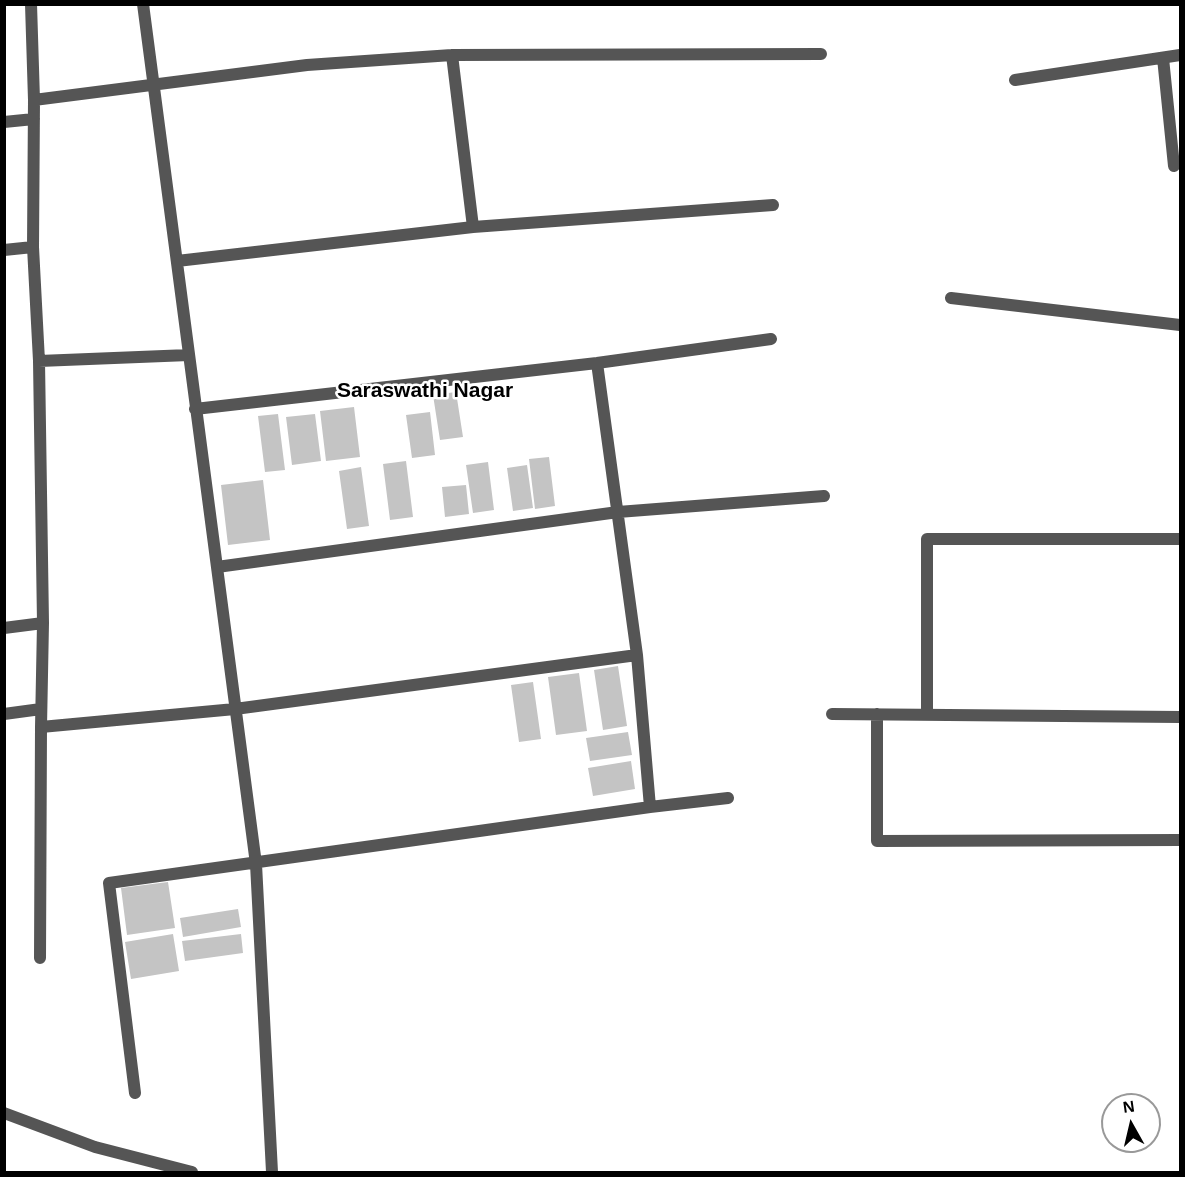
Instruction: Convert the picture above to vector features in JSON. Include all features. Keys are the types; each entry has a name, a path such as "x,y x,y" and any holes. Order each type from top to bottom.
{"street":[{"path":"31,4 34,100 33,247 39,361 43,623 40,958"},
{"path":"143,4 256,864 272,1173"},
{"path":"34,100 307,65 452,55 821,54"},
{"path":"452,55 473,227"},
{"path":"1015,80 1180,55"},
{"path":"1163,58 1174,166"},
{"path":"4,123 34,119"},
{"path":"177,261 473,227 773,205"},
{"path":"4,250 33,247"},
{"path":"951,298 1180,325"},
{"path":"195,409 597,363 771,339"},
{"path":"39,361 189,355"},
{"path":"597,363 637,655 650,807"},
{"path":"217,567 618,512 824,496"},
{"path":"927,715 927,539 1180,539"},
{"path":"4,628 43,623"},
{"path":"41,727 235,709 637,655"},
{"path":"4,714 41,709"},
{"path":"832,714 1180,717"},
{"path":"877,714 877,841 1180,840"},
{"path":"135,1093 109,883 728,798"},
{"path":"4,1113 95,1148 192,1173"}],"building":[{"path":"456,392 463,437 440,440 433,395"},
{"path":"354,407 360,457 326,461 320,411"},
{"path":"430,412 435,455 412,458 406,415"},
{"path":"278,414 285,470 265,472 258,416"},
{"path":"315,414 321,461 292,465 286,417"},
{"path":"549,457 555,506 535,509 529,459"},
{"path":"406,461 413,517 390,520 383,464"},
{"path":"488,462 494,510 473,513 466,465"},
{"path":"527,465 533,508 513,511 507,468"},
{"path":"361,467 369,526 347,529 339,471"},
{"path":"263,480 270,540 228,545 221,485"},
{"path":"466,485 469,514 445,517 442,487"},
{"path":"618,666 627,726 603,730 594,670"},
{"path":"579,673 587,731 556,735 548,677"},
{"path":"533,682 541,739 519,742 511,685"},
{"path":"628,732 632,755 590,761 586,738"},
{"path":"631,761 635,789 593,796 588,768"},
{"path":"168,882 175,928 127,935 121,888"},
{"path":"238,909 241,927 183,937 180,918"},
{"path":"173,934 179,971 131,979 125,942"},
{"path":"241,934 243,953 185,961 182,941"}],"district":[{"name":"Saraswathi Nagar","path":"425,391"}]}
